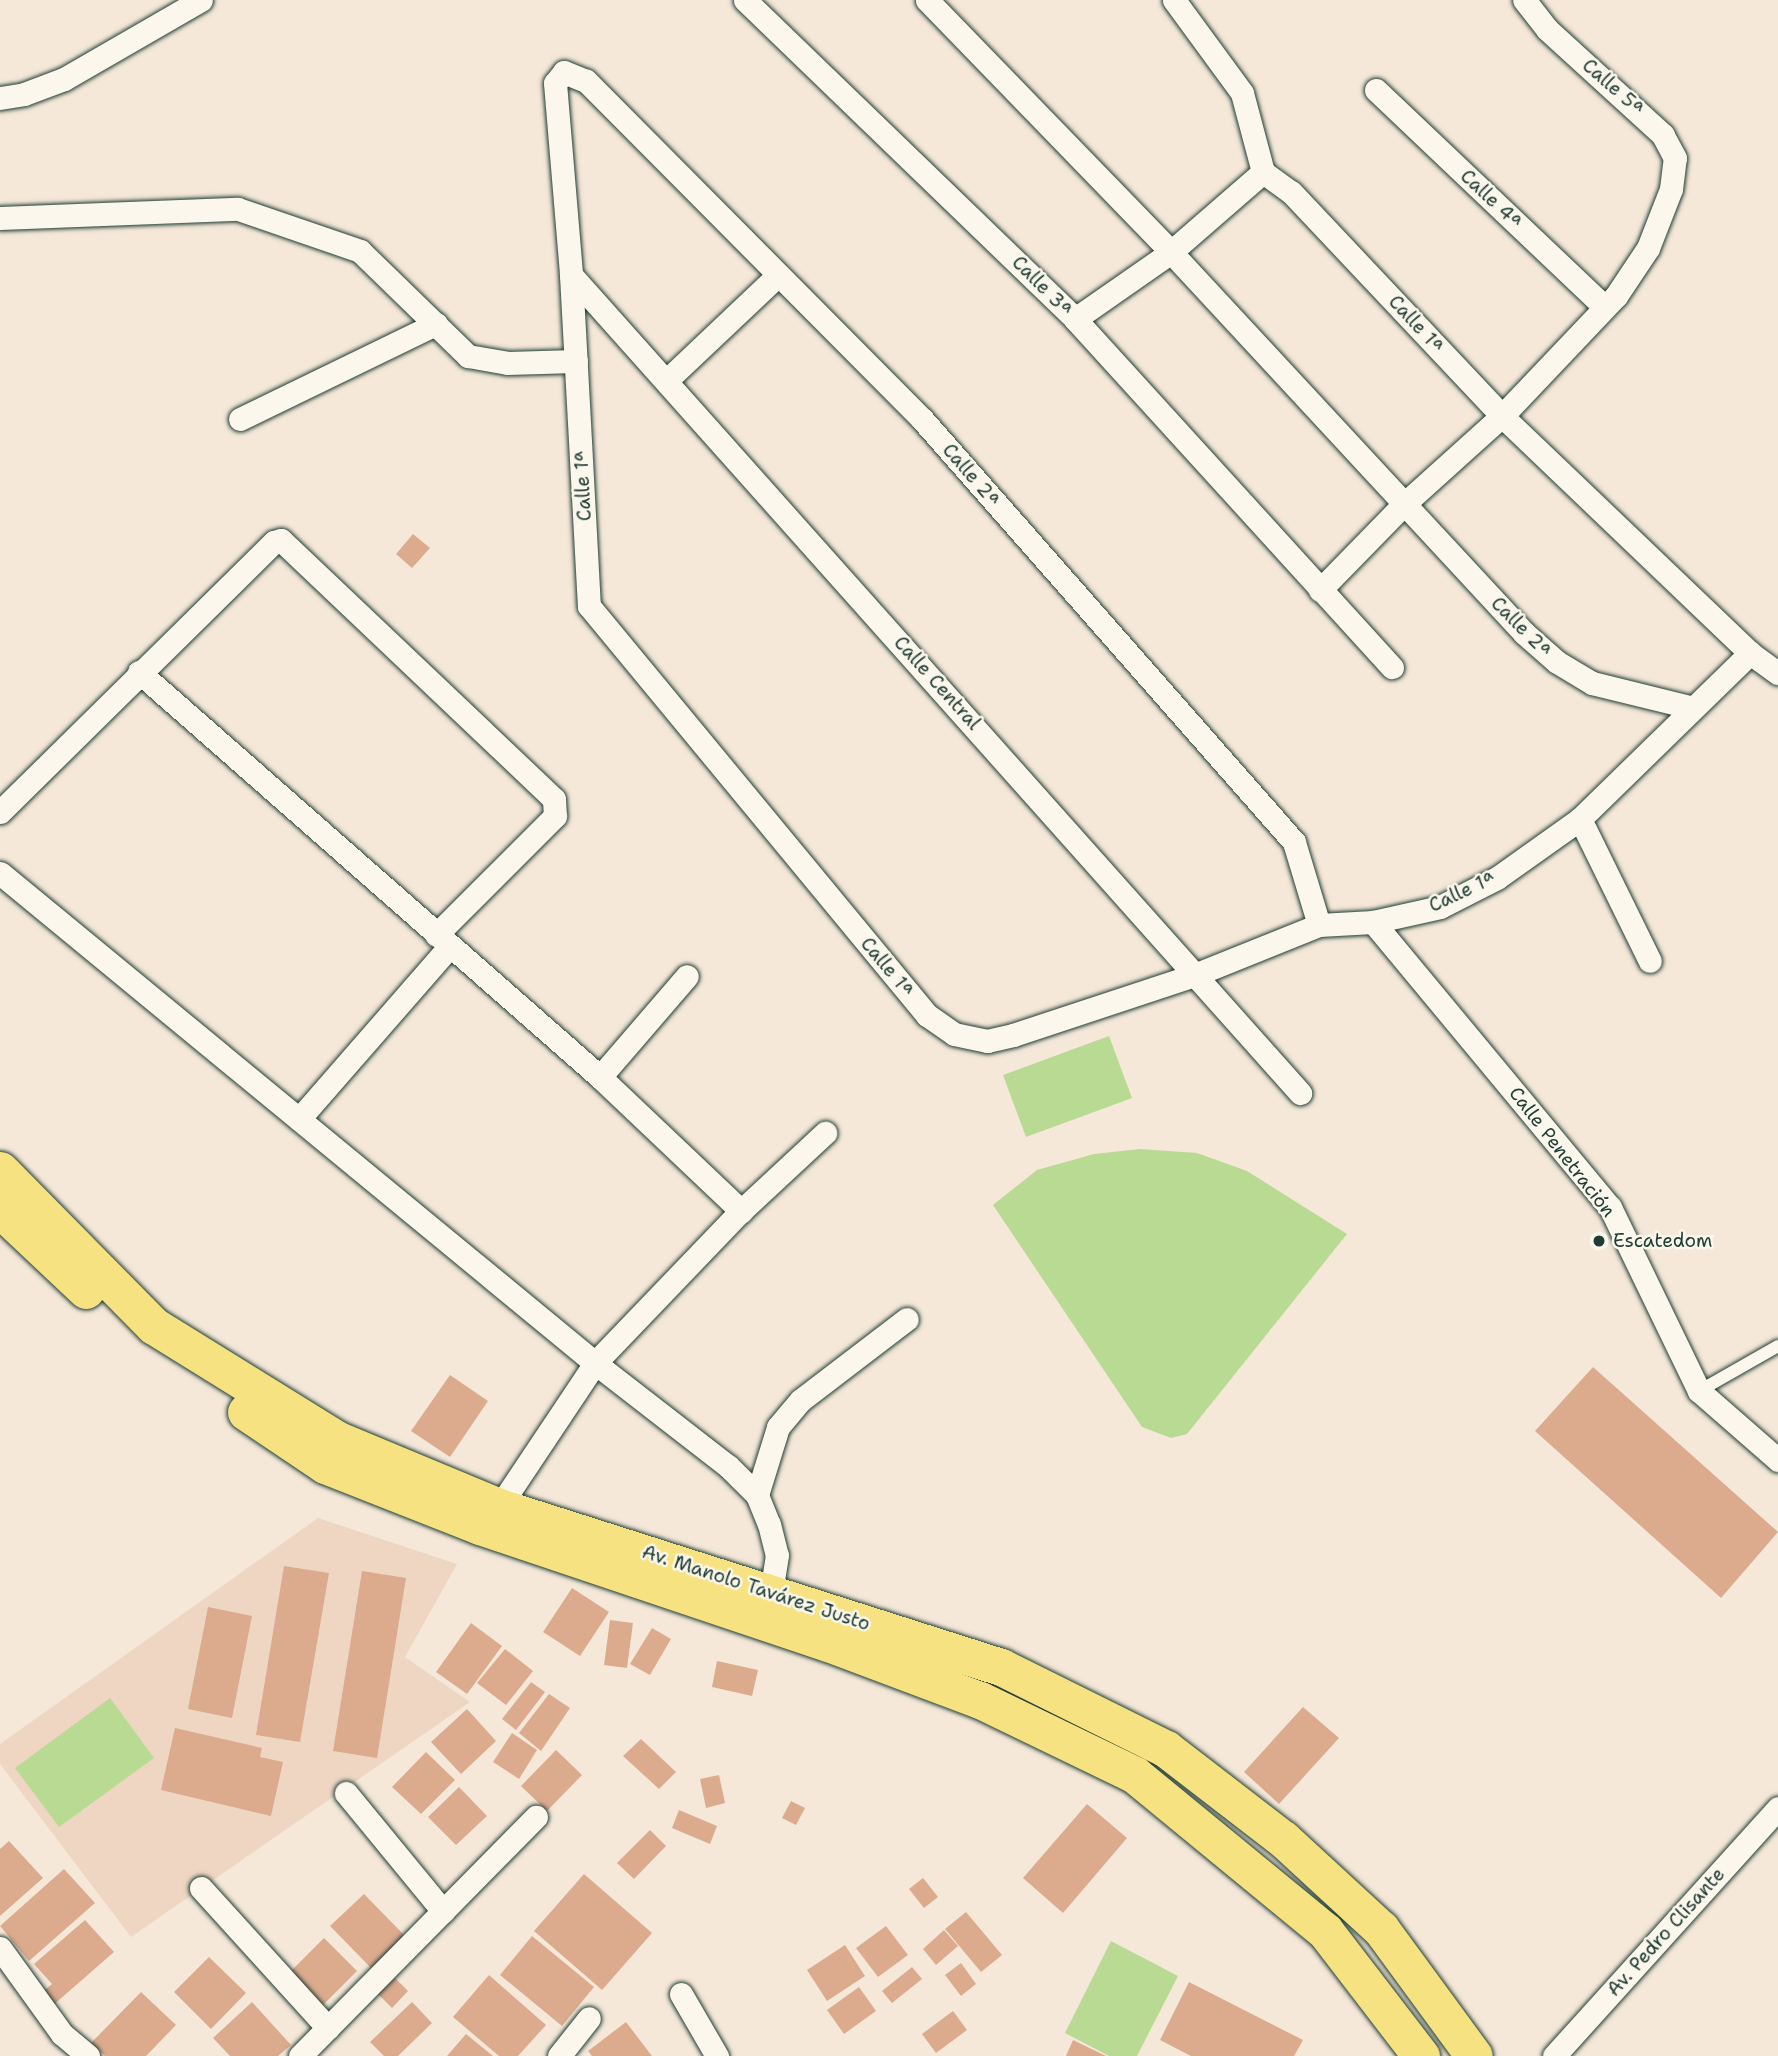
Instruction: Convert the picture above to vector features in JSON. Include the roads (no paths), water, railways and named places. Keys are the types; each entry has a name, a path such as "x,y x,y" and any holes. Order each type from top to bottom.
{"main road":[{"name":"Av. Manolo Tavárez Justo","path":"0,1170 153,1326 336,1439 499,1507 1001,1667 1166,1749 1283,1839 1381,1929 1474,2056"},
{"name":"Av. Manolo Tavárez Justo","path":"0,1209 155,1351 326,1465 480,1526 828,1643 980,1700 1135,1775 1325,1931 1421,2056"}],"street":[{"path":"0,98 24,94 64,79 201,0"},
{"name":"Calle 3ª","path":"745,0 1075,319 1392,667"},
{"name":"Calle 2ª","path":"928,0 1171,251 1403,505 1556,662 1592,683 1690,707"},
{"path":"1075,319 1171,251 1263,172 1242,93 1174,0"},
{"name":"Calle 5ª","path":"1320,590 1403,505 1503,416 1605,307 1648,247 1671,188 1675,158 1663,135 1547,29 1524,0"},
{"name":"Calle 2ª","path":"564,72 586,81 922,419 1294,842 1319,925"},
{"name":"Calle 1ª","path":"564,72 555,83 571,275 590,606 927,1014 954,1034 987,1041 1197,974 1319,925 1373,922 1440,907 1496,878 1580,819 1690,707 1750,653"},
{"name":"Calle 4ª","path":"1376,90 1605,307"},
{"name":"Calle 1ª","path":"1263,172 1291,192 1503,416 1750,653 1778,673"},
{"path":"0,218 238,209 360,251 468,356 507,363 576,361"},
{"name":"Calle Central","path":"571,275 1197,974 1300,1093"},
{"path":"667,380 779,275"},
{"path":"240,419 436,324"},
{"path":"0,812 139,672 274,542 287,544 554,799 555,816 443,940 299,1119"},
{"path":"139,672 600,1077 741,1211"},
{"path":"1580,819 1650,961"},
{"path":"0,873 595,1363 705,1444 757,1495 777,1555 771,1592"},
{"name":"Calle Penetración","path":"1373,922 1610,1207 1699,1391 1778,1460"},
{"path":"600,1077 687,976"},
{"path":"499,1507 595,1363 741,1211 825,1133"},
{"path":"757,1495 778,1427 801,1400 907,1319"},
{"path":"346,1793 443,1911"},
{"name":"Av. Pedro Clisante","path":"1554,2056 1778,1808"},
{"path":"300,2056 536,1817"},
{"path":"201,1888 328,2028"},
{"path":"0,1948 62,2034 88,2056"},
{"path":"681,1994 717,2056"},
{"path":"559,2056 589,2018"}],"lane":[{"path":"1699,1391 1778,1346"}],"place":[{"name":"Escatedom","path":"1599,1241"}]}
